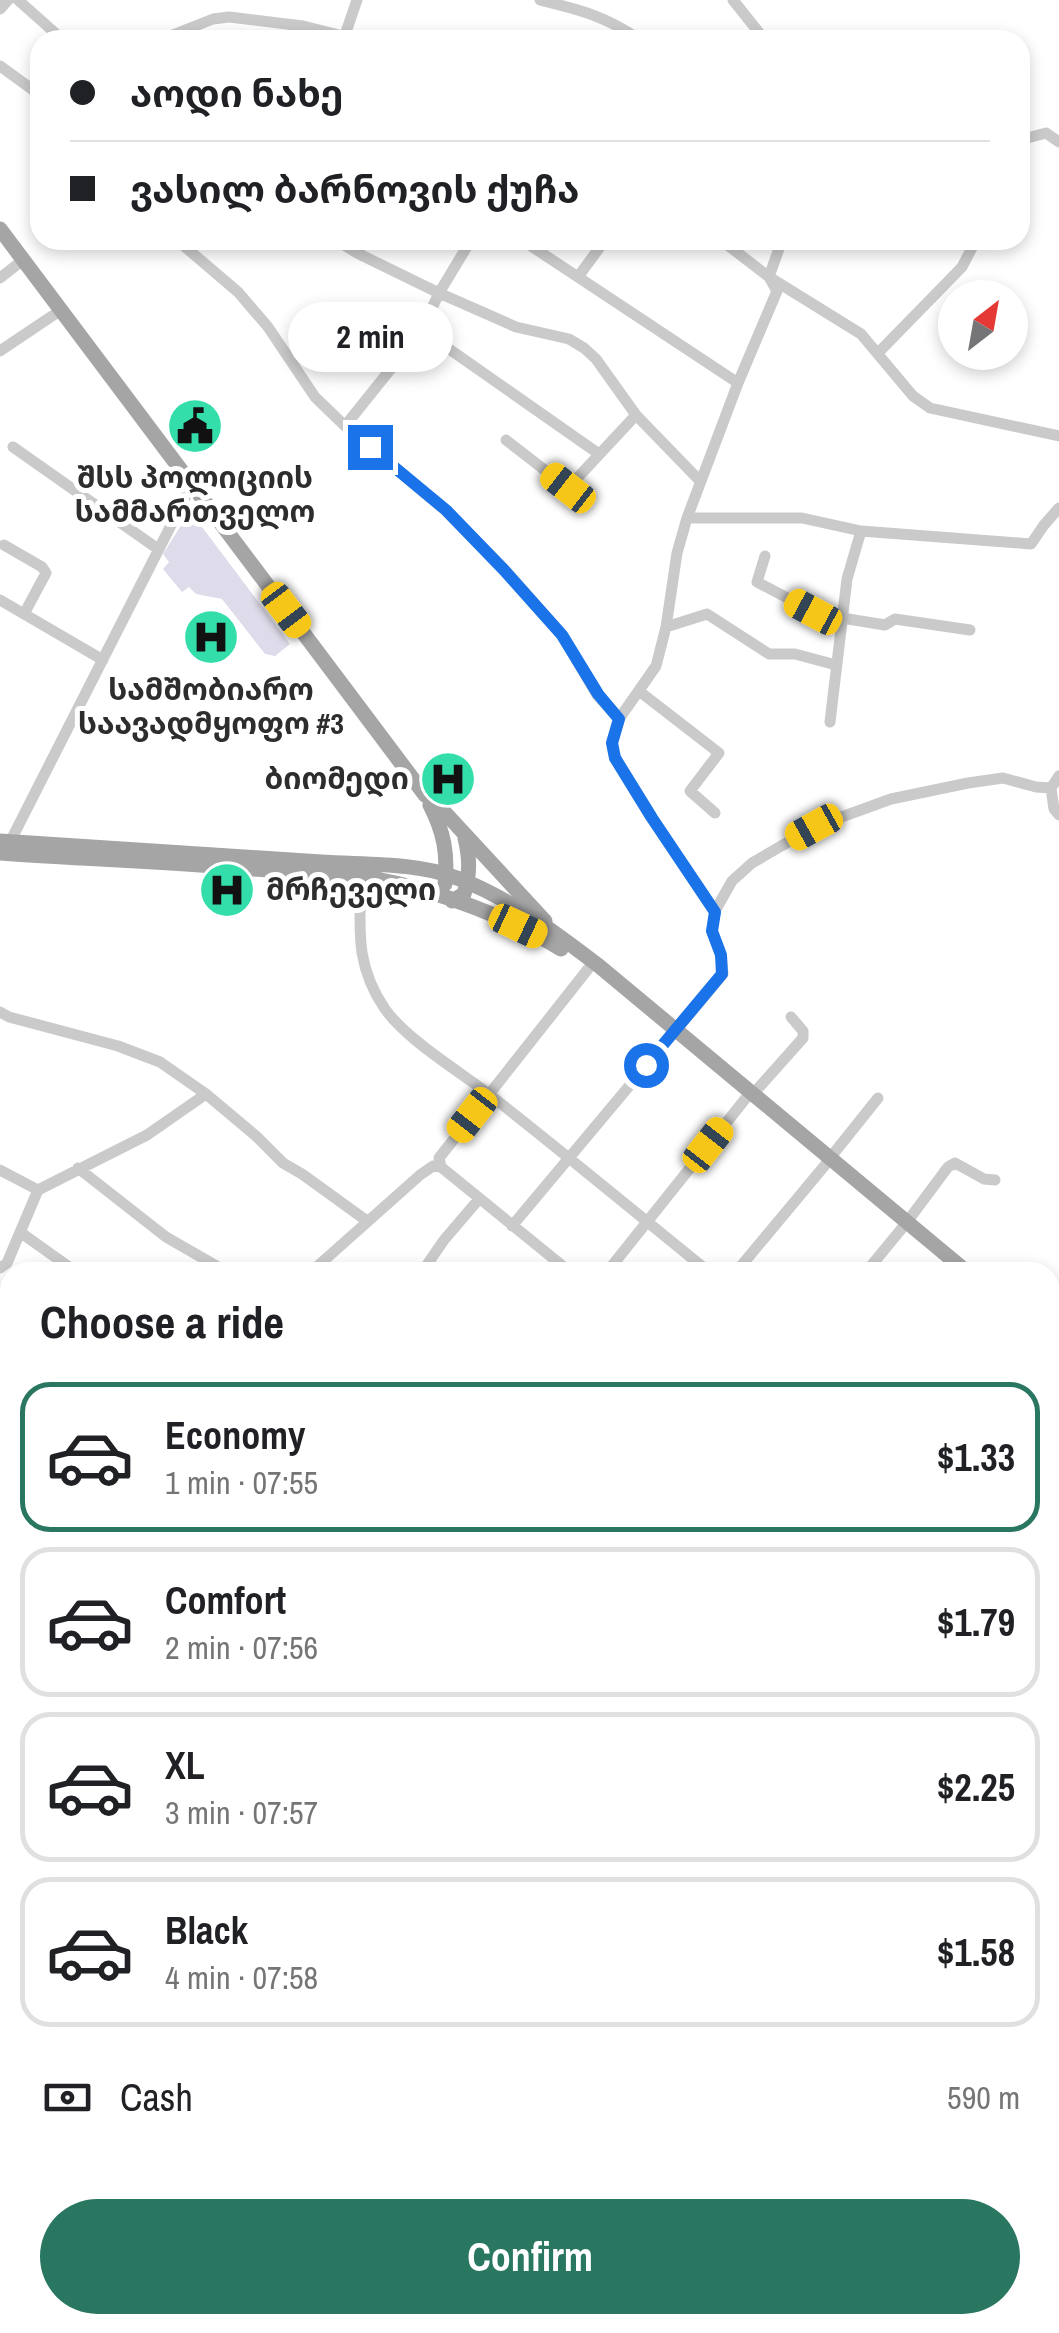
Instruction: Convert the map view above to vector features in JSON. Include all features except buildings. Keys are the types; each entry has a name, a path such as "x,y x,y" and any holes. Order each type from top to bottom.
{"main road":[{"path":"0,229 425,796 444,838 444,890 452,901"},
{"path":"425,796 436,803 558,935 946,1262"},
{"path":"452,901 464,894 468,882 470,858 464,836"},
{"path":"3,845 226,854 410,868 468,882 558,935"},
{"path":"3,845 361,877 420,890 545,939 673,1033"},
{"path":"905,1225 954,1262"}],"street":[{"path":"0,9 8,0"},
{"path":"18,0 51,30"},
{"path":"347,30 357,0"},
{"path":"540,0 596,14 625,30"},
{"path":"733,0 756,30"},
{"path":"187,30 213,18 229,17 322,30"},
{"path":"750,24 751,30"},
{"path":"0,66 30,88"},
{"path":"1030,138 1046,134 1059,142"},
{"path":"189,250 238,292 268,327 315,397 446,510 504,570 562,635 598,694 619,719"},
{"path":"352,250 516,327 569,340 584,348 636,415 700,480"},
{"path":"345,426 422,330 438,293 465,250"},
{"path":"537,250 738,383"},
{"path":"578,278 598,250"},
{"path":"734,250 784,291 860,334 913,396 930,408 1059,436"},
{"path":"769,277 778,250"},
{"path":"878,353 962,267 971,250"},
{"path":"0,278 24,260"},
{"path":"715,912 615,758 612,743 619,719 656,666 687,518 738,383 784,291"},
{"path":"0,351 61,310"},
{"path":"422,330 599,454"},
{"path":"506,440 568,488 636,415"},
{"path":"13,447 158,549"},
{"path":"3,845 192,484"},
{"path":"687,518 802,518 861,531 1031,544 1059,508"},
{"path":"830,722 848,579 861,531"},
{"path":"4,544 46,573 24,614"},
{"path":"765,556 757,582 842,622 885,624 895,619 970,630"},
{"path":"0,600 102,660"},
{"path":"666,628 707,614 768,654 794,654 836,665"},
{"path":"639,691 718,753 690,792 715,812"},
{"path":"1059,776 1051,788 1054,810 1059,815"},
{"path":"512,1226 722,974 721,955 712,931 715,912 732,882 752,862 814,827 891,799 1002,778 1051,788"},
{"path":"361,877 361,956 383,1006 396,1023 696,1262"},
{"path":"440,1167 439,1158 588,969"},
{"path":"0,1012 160,1062 206,1094 283,1164 367,1222"},
{"path":"615,1262 749,1096 803,1038 792,1017"},
{"path":"7,1262 38,1190 147,1135 206,1094"},
{"path":"744,1262 878,1098"},
{"path":"874,1262 948,1167 955,1163 995,1180"},
{"path":"321,1262 433,1166 440,1167 557,1262"},
{"path":"78,1168 166,1236 210,1262"},
{"path":"0,1170 38,1190"},
{"path":"429,1262 479,1199"},
{"path":"20,1232 62,1262"}],"shaded area":[{"path":"190,511 290,644 275,656 265,654 222,599 196,594 189,587 182,592 163,569 169,562 163,554"}],"place":[{"name":"შსს პოლიციის სამმართველო","path":"195,426"},
{"name":"სამშობიარო საავადმყოფო #3","path":"211,637"},
{"name":"ბიომედი","path":"448,779"},
{"name":"მრჩეველი","path":"227,890"}],"route":[{"path":"370,447 446,510 562,635 598,694 619,719 612,743 615,758 715,912 712,931 721,955 722,974 646,1065"}]}
